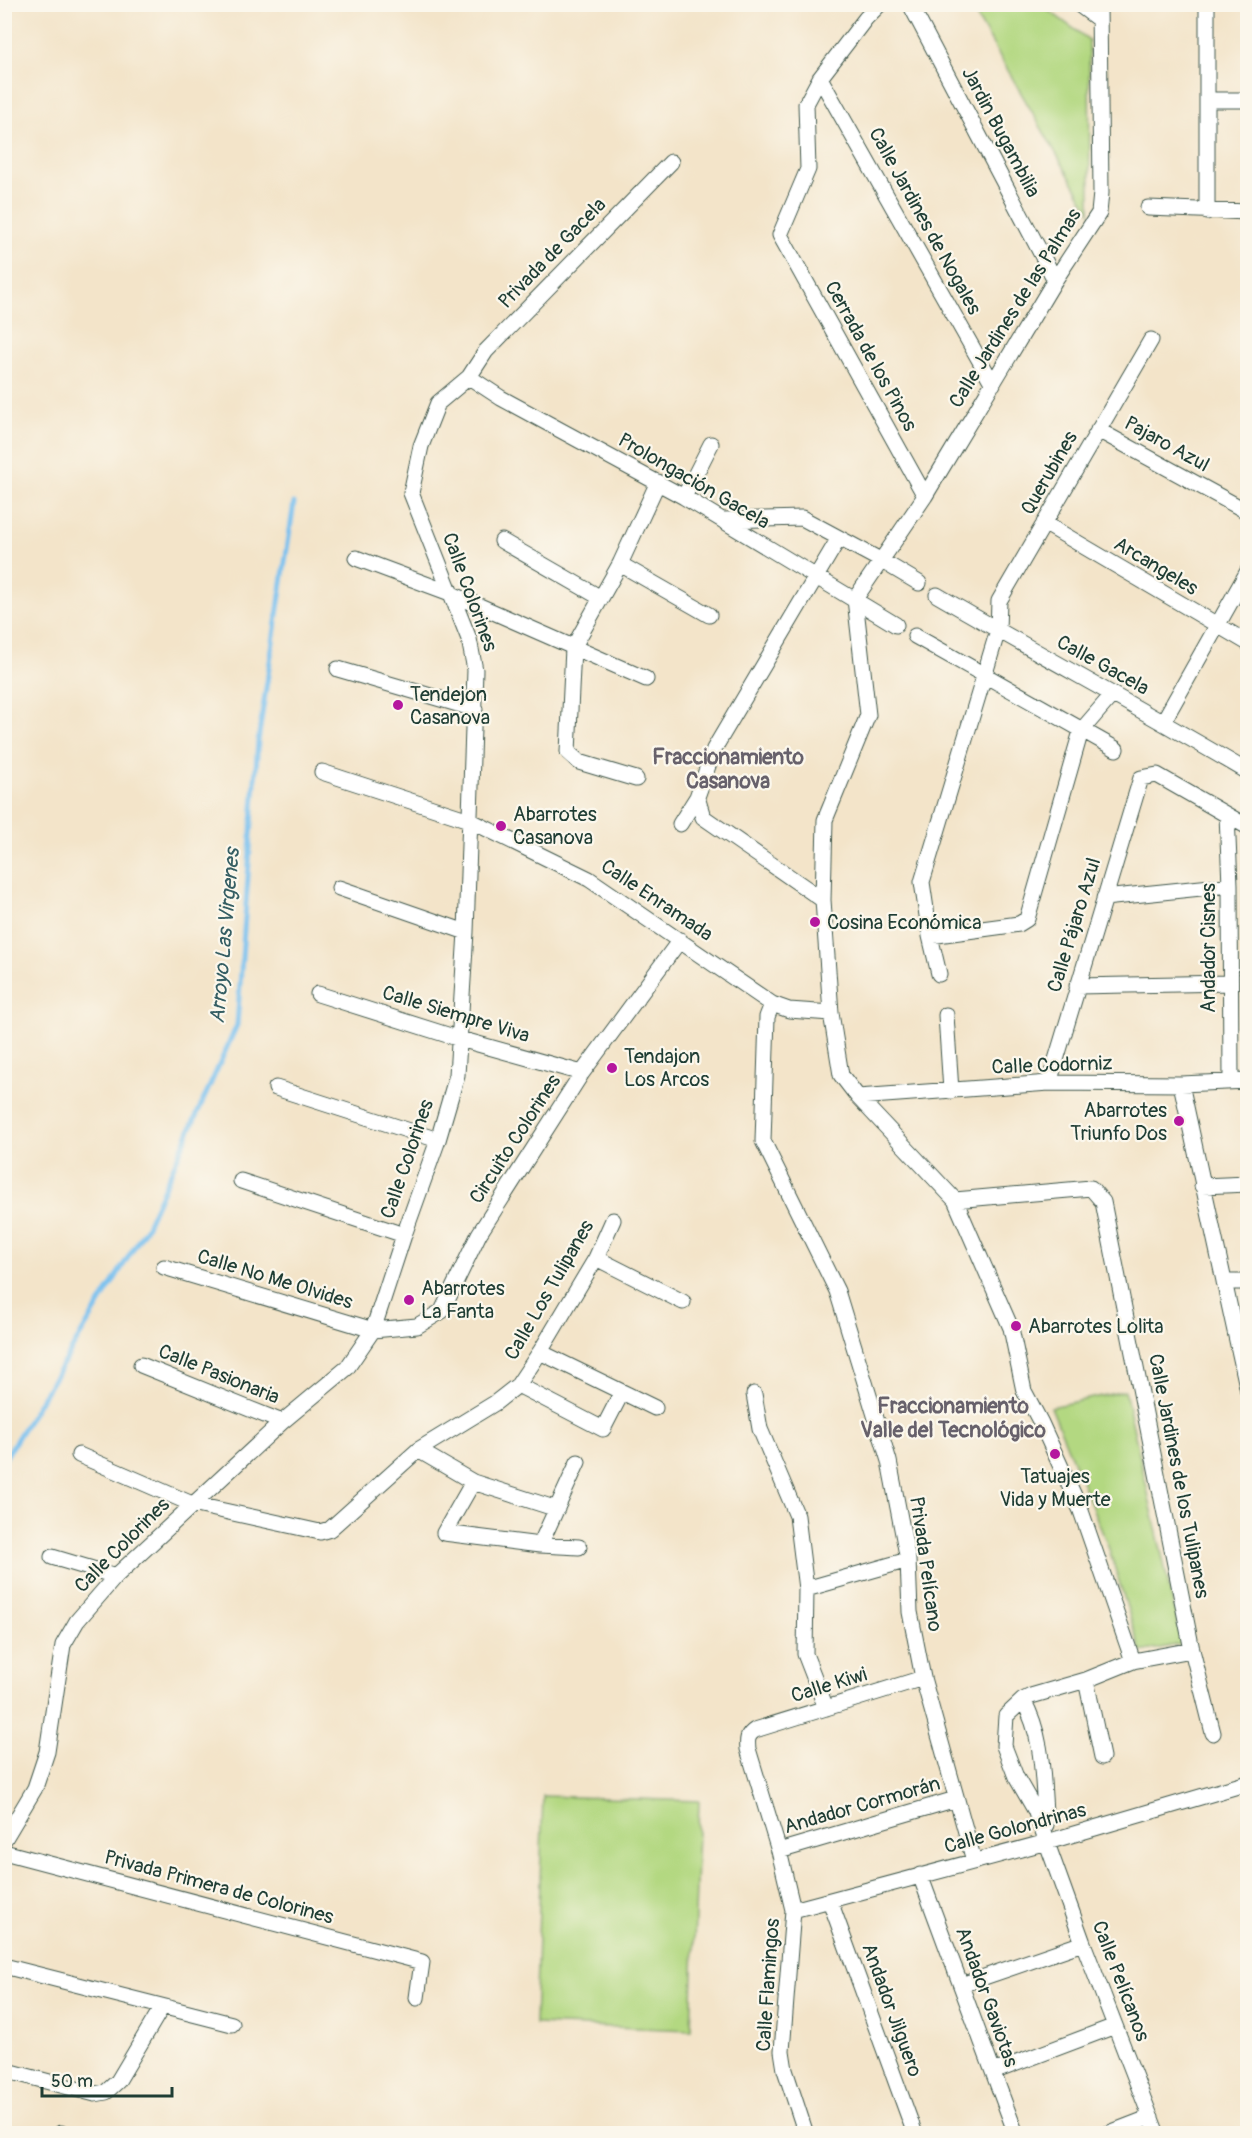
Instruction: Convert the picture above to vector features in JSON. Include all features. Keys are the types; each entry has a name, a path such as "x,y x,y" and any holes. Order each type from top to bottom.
{"street":[{"path":"820,78 866,18 880,4"},
{"name":"Jardin Bugambilia","path":"910,4 1055,279"},
{"path":"1078,4 1098,12"},
{"path":"1207,212 1208,4"},
{"name":"Calle Jardines de las Palmas","path":"855,600 925,496 1055,279 1099,213 1101,193 1098,12"},
{"name":"Cerrada de los Pinos","path":"820,78 806,104 808,169 780,236 925,496"},
{"name":"Calle Jardines de Nogales","path":"820,78 993,384"},
{"path":"1207,100 1248,100"},
{"name":"Privada de Gacela","path":"469,377 486,351 671,162"},
{"path":"1148,208 1248,212"},
{"name":"Querubines","path":"939,974 930,936 922,882 998,630 999,601 1150,340"},
{"name":"Prolongación Gacela","path":"469,377 501,398 724,520 896,625"},
{"name":"Calle Colorines","path":"4,1840 35,1788 47,1752 63,1645 77,1621 116,1576 192,1504 282,1422 347,1368 373,1330 438,1140 457,1075 460,1039 475,670 469,639 411,493 421,446 438,403 469,377"},
{"name":"Pajaro Azul","path":"1098,430 1248,512"},
{"path":"684,497 711,444"},
{"path":"636,780 579,762 568,752 573,648 620,564 658,482"},
{"path":"724,520 802,518 919,583"},
{"name":"Arcangeles","path":"1044,524 1248,643"},
{"path":"680,824 697,797 714,749 839,538"},
{"path":"502,541 602,598"},
{"path":"356,558 450,593 646,679"},
{"path":"620,564 709,615"},
{"path":"1163,722 1248,571"},
{"name":"Calle Gacela","path":"937,595 1248,772"},
{"path":"855,600 868,715 825,820 823,900 831,1013 841,1075 858,1097 955,1200 1011,1328 1024,1391 1081,1511 1133,1661"},
{"path":"915,636 1116,749"},
{"path":"338,669 475,709"},
{"path":"930,936 1019,924 1026,920 1081,730 1112,695"},
{"name":"Calle Enramada","path":"322,772 469,820 590,879 772,1004 789,1010 831,1013"},
{"name":"Calle Pájaro Azul","path":"1049,1083 1141,778 1157,775 1227,815"},
{"path":"697,797 703,817 823,900"},
{"path":"1227,815 1248,827"},
{"name":"Andador Cisnes","path":"1227,815 1230,885 1230,1081"},
{"path":"1104,898 1230,885"},
{"path":"339,888 466,932"},
{"name":"Circuito Colorines","path":"373,1330 417,1326 442,1311 479,1234 582,1073 680,940"},
{"path":"1077,986 1229,983"},
{"name":"Calle Siempre Viva","path":"318,994 460,1039 582,1073"},
{"name":"Privada Pelícano","path":"772,1004 767,1017 763,1141 837,1291 888,1461 908,1560 910,1611 923,1678 974,1861"},
{"path":"946,1015 951,1091"},
{"name":"Calle Codorniz","path":"858,1097 1049,1083 1180,1084 1248,1081"},
{"path":"1180,1084 1248,1390"},
{"path":"276,1088 438,1140"},
{"path":"241,1180 404,1235"},
{"path":"1202,1186 1248,1184"},
{"name":"Calle Jardines de los Tulipanes","path":"955,1200 1090,1188 1103,1202 1192,1650 1214,1732"},
{"name":"Calle Los Tulipanes","path":"192,1504 320,1532 330,1529 418,1450 495,1403 518,1385 596,1258 613,1220"},
{"path":"596,1258 683,1302"},
{"name":"Calle No Me Olvides","path":"164,1268 373,1330"},
{"path":"1224,1282 1248,1282"},
{"path":"540,1352 656,1408"},
{"name":"Calle Pasionaria","path":"141,1365 282,1422"},
{"path":"518,1385 603,1428 622,1392"},
{"path":"754,1394 760,1429 796,1516 806,1590 805,1654 826,1707"},
{"path":"418,1450 473,1482 557,1509"},
{"path":"79,1455 192,1504"},
{"path":"540,1545 578,1462"},
{"path":"473,1482 444,1533 540,1545 579,1547"},
{"path":"52,1557 116,1576"},
{"path":"806,1590 908,1560"},
{"path":"1047,1842 1035,1810 1016,1777 1004,1746 1006,1716 1023,1700 1086,1680 1133,1661 1192,1650"},
{"name":"Calle Kiwi","path":"749,1734 826,1707 923,1678"},
{"path":"1086,1680 1102,1757"},
{"path":"1023,1700 1032,1716 1040,1743 1047,1842"},
{"name":"Calle Flamingos","path":"749,1734 748,1749 779,1851 793,1910 782,2050 785,2070 807,2133"},
{"name":"Calle Golondrinas","path":"793,1910 1047,1842 1248,1783"},
{"name":"Andador Cormorán","path":"779,1851 956,1799"},
{"name":"Calle Pelícanos","path":"1047,1842 1083,1943 1157,2133"},
{"name":"Privada Primera de Colorines","path":"4,1852 423,1962 417,1998"},
{"name":"Andador Gaviotas","path":"920,1875 1016,2133"},
{"name":"Andador Jilguero","path":"830,1900 915,2133"},
{"path":"961,1985 1083,1943"},
{"path":"4,1966 232,2024"},
{"path":"4,2070 95,2094 106,2092 118,2081 162,2007"},
{"path":"993,2072 1115,2026"},
{"path":"1107,2133 1151,2117"}],"green space":[{"path":"970,5 1041,5 1089,40 1090,212"},
{"path":"1125,1391 1182,1644 1141,1652 1108,1546 1051,1407"},
{"path":"543,1796 699,1801 691,2030 535,2024"}],"waterway":[{"name":"Arroyo Las Virgenes","path":"4,1460 146,1228 237,1025 258,741 294,503"}],"place":[{"name":"Tendejon Casanova","path":"398,705"},
{"name":"Abarrotes Casanova","path":"501,826"},
{"name":"Cosina Económica","path":"815,922"},
{"name":"Tendajon Los Arcos","path":"612,1068"},
{"name":"Abarrotes Triunfo Dos","path":"1179,1121"},
{"name":"Abarrotes La Fanta","path":"409,1300"},
{"name":"Abarrotes Lolita","path":"1016,1326"},
{"name":"Tatuajes Vida y Muerte","path":"1055,1454"}],"district":[{"name":"Fraccionamiento Casanova","path":"728,769"},
{"name":"Fraccionamiento Valle del Tecnológico","path":"953,1418"}]}
